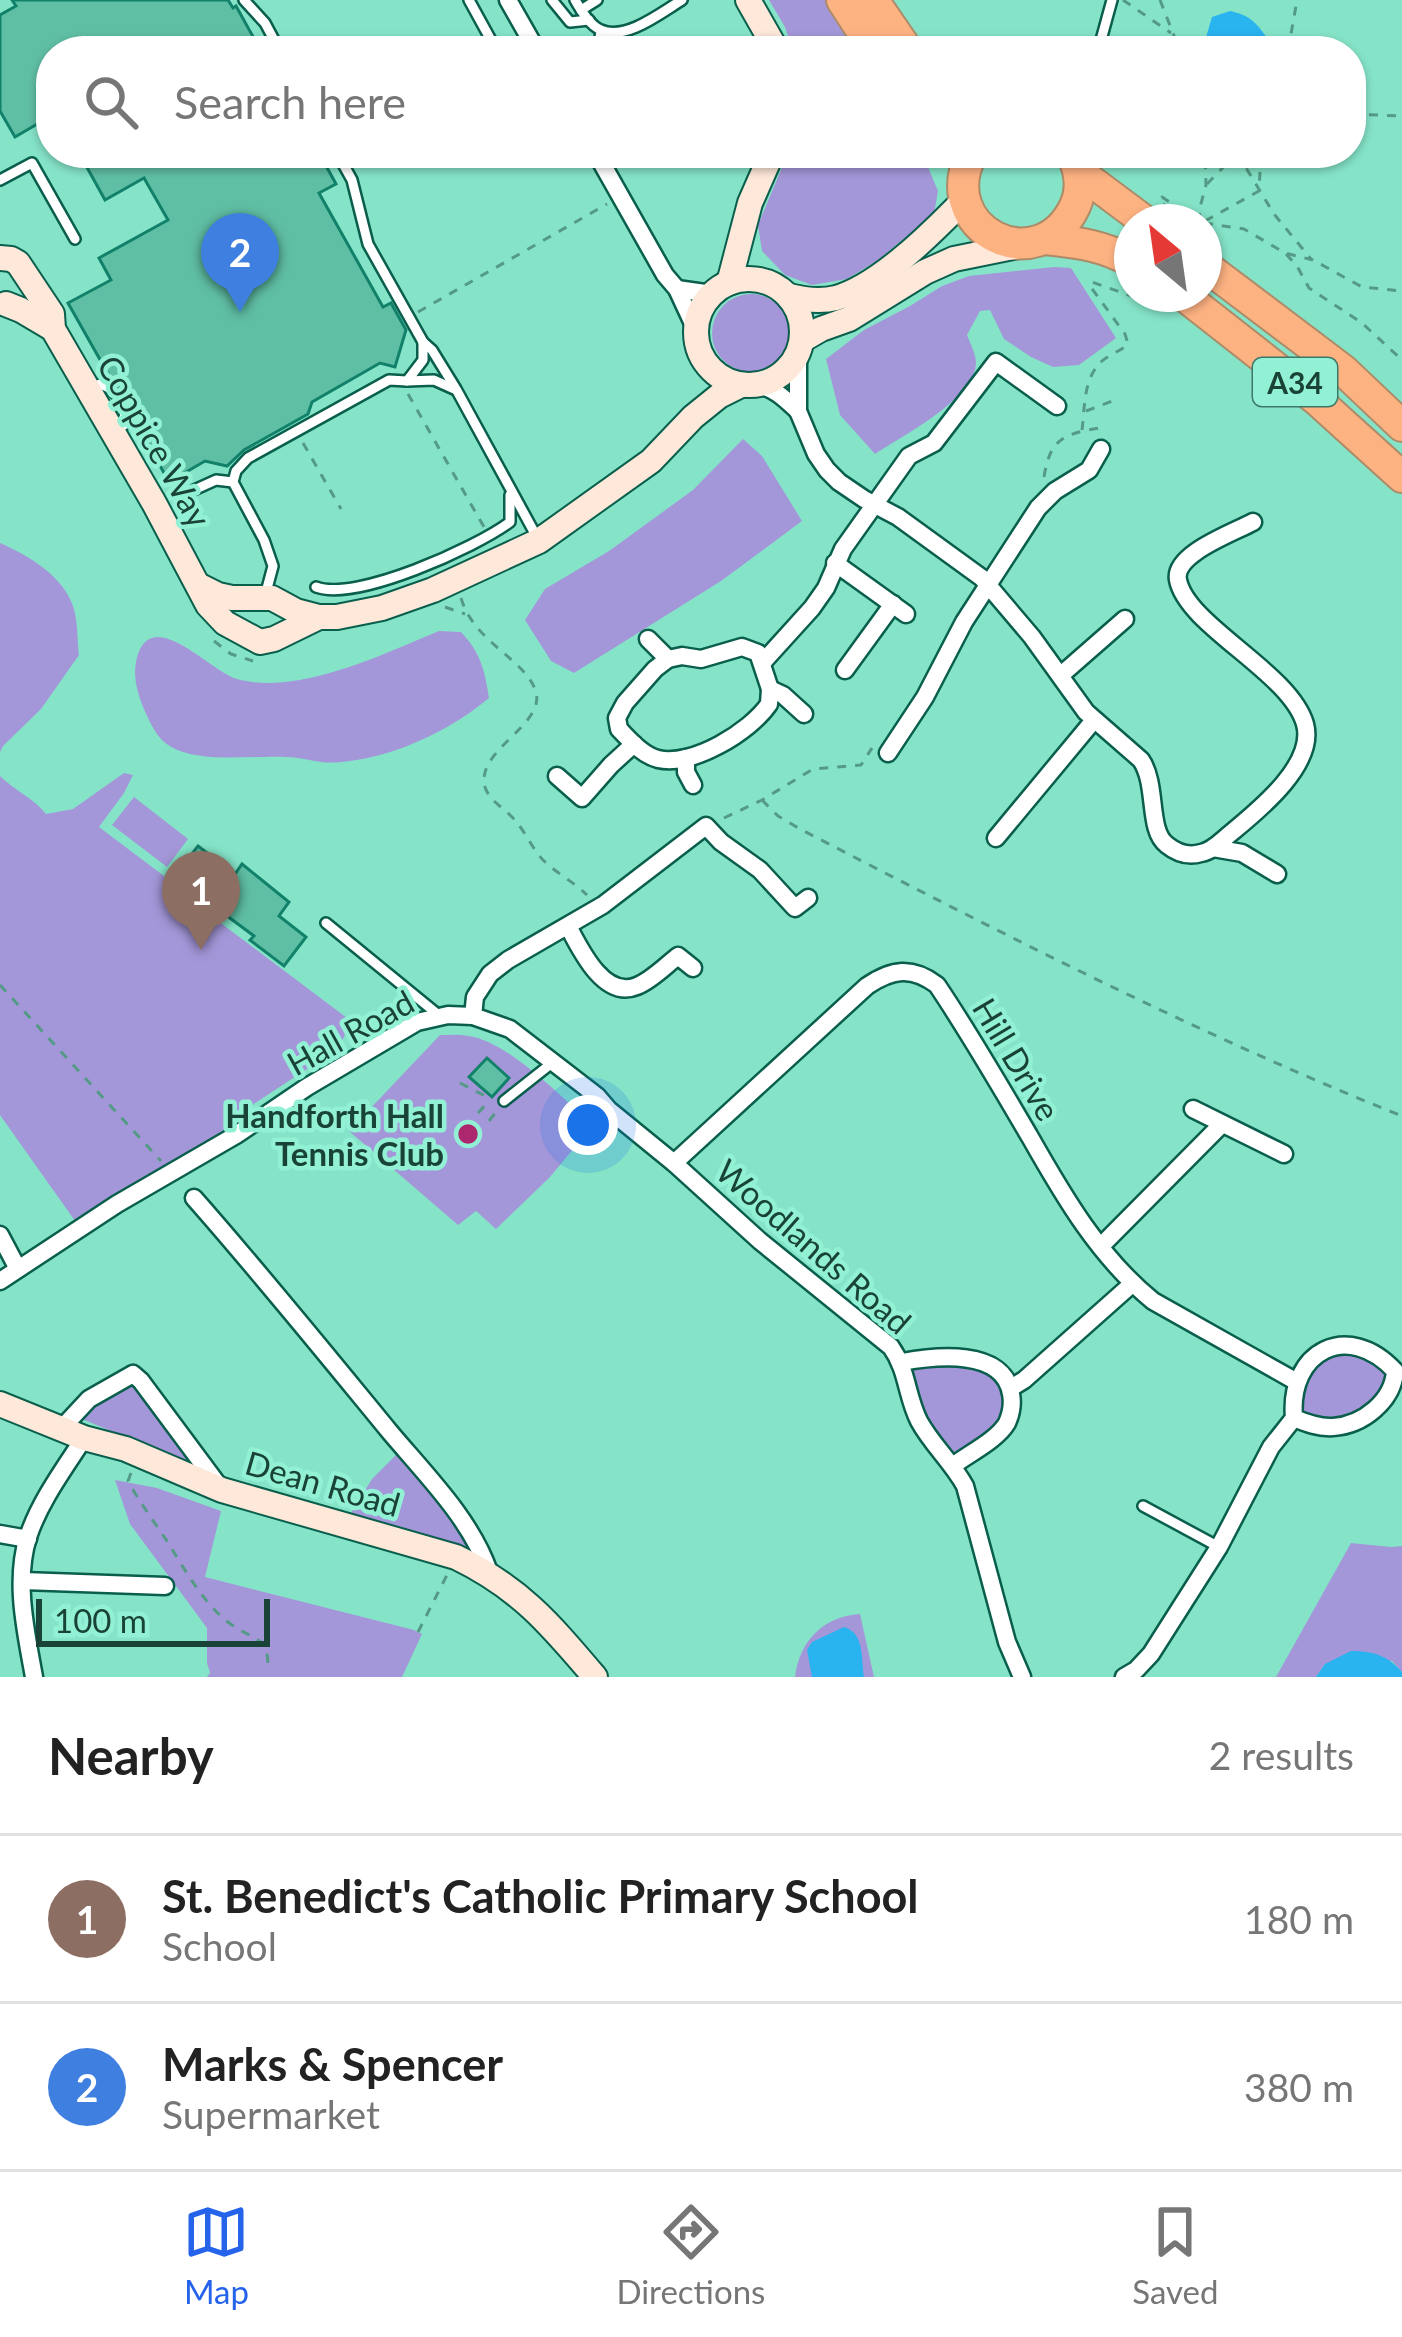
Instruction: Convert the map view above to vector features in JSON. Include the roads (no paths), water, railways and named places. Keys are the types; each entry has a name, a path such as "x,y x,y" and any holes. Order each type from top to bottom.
{"highway":[{"path":"842,0 865,36"},
{"path":"873,0 898,36"},
{"path":"948,168 972,219 987,233 1005,242 1079,242 1114,252"},
{"path":"963,194 964,168"},
{"path":"1035,242 1067,223 1079,199 1076,168"},
{"path":"1085,168 1126,204"},
{"name":"A34","path":"1222,279 1343,370 1402,426"},
{"name":"A34","path":"1205,312 1318,400 1402,477"}],"street":[{"path":"508,0 528,36"},
{"path":"748,0 768,36"},
{"path":"605,168 676,289 706,363 719,376 771,388 798,411"},
{"path":"696,330 702,308 720,288 765,168"},
{"path":"676,289 720,288 742,279 812,301 836,298 860,288 932,232 963,194"},
{"path":"743,233 798,309 802,324 798,411 826,470 986,582 1079,703 1146,767 1160,840 1184,854 1214,848 1283,785 1305,745 1304,718 1295,704 1244,651 1204,619 1178,579 1179,567 1188,556 1253,522"},
{"path":"200,586 218,596 264,599 319,617 337,617 382,608 455,581 539,541 651,460 719,396 774,380 788,370 800,348 899,287 954,260 1035,242"},
{"path":"3,304 19,298 26,284 9,258"},
{"name":"Coppice Way","path":"9,258 52,314 53,329 208,605 225,623 247,635"},
{"path":"3,304 53,329"},
{"path":"763,662 812,608 835,563 909,456 934,443 996,362 1057,406"},
{"path":"693,417 706,363"},
{"path":"880,750 926,697 986,582 1038,508 1089,470 1101,449"},
{"path":"835,563 899,609 845,670"},
{"path":"264,599 241,613 242,628 253,639 267,642 319,617"},
{"path":"264,599 286,614 280,634"},
{"path":"1061,675 1125,619"},
{"path":"648,638 668,659"},
{"path":"742,647 758,653 770,689 769,704 728,740 686,758 659,760 634,744 619,729 617,718 625,703 668,659 701,659 742,647"},
{"path":"770,689 805,714"},
{"path":"996,838 1094,720"},
{"path":"557,776 582,798 634,744"},
{"path":"686,758 693,785"},
{"path":"473,1016 481,984 490,974 596,909 706,826 760,870 795,908 808,898"},
{"path":"1214,848 1242,853 1277,874"},
{"path":"568,926 584,956 611,985 635,987 678,956 693,968"},
{"name":"Hill Drive","path":"674,1163 867,986 897,971 913,971 937,985 1054,1183 1132,1284 1153,1301 1297,1382"},
{"name":"Hall Road","path":"0,1281 170,1171 417,1022 473,1016"},
{"name":"Woodlands Road","path":"473,1016 510,1029 597,1096 760,1241 891,1347 902,1362 917,1418 965,1486 1007,1642 1022,1677"},
{"path":"1193,1109 1284,1154"},
{"path":"1100,1246 1222,1124"},
{"path":"194,1198 450,1505 481,1550 489,1573"},
{"path":"0,1235 18,1269"},
{"path":"1011,1388 1132,1284"},
{"path":"1124,1677 1151,1654 1219,1547 1270,1447 1294,1418 1297,1382 1314,1355 1343,1345 1398,1368 1389,1396 1357,1419 1337,1427 1294,1418"},
{"path":"902,1362 927,1358 978,1361 994,1368 1011,1388 1012,1405 1000,1432 954,1465"},
{"path":"34,1677 22,1608 28,1539 88,1399 133,1374 222,1490"},
{"name":"Dean Road","path":"0,1404 222,1490 456,1557 516,1591 596,1677"},
{"path":"0,1534 28,1539"},
{"path":"22,1581 165,1586"}],"lane":[{"path":"244,0 272,36"},
{"path":"469,0 489,36"},
{"path":"552,0 570,22 589,20"},
{"path":"597,0 578,5 601,31 625,31 676,2"},
{"path":"1101,36 1112,0"},
{"path":"600,36 601,31"},
{"path":"0,180 32,163 75,239"},
{"path":"345,168 368,244 423,342 456,389 539,541"},
{"path":"404,382 423,360 423,342"},
{"path":"264,599 273,566 265,540 233,482 236,471 248,458 389,380 434,380 456,389"},
{"path":"194,490 216,480 233,482"},
{"path":"316,587 330,592 387,579 490,537 510,522 510,490"},
{"path":"326,923 441,1017"},
{"path":"504,1101 552,1063"},
{"path":"1143,1507 1219,1547"}],"water":[{"path":"1230,11 1247,17 1265,36 1206,36 1212,17"},
{"path":"844,1627 859,1641 864,1677 812,1677 807,1650 812,1642"},
{"path":"1351,1651 1385,1658 1402,1677 1316,1677 1325,1664"}],"place":[{"name":"Marks & Spencer","path":"240,312"},
{"name":"St. Benedict's Catholic Primary School","path":"201,950"},
{"name":"Handforth Hall Tennis Club","path":"468,1134"}]}
